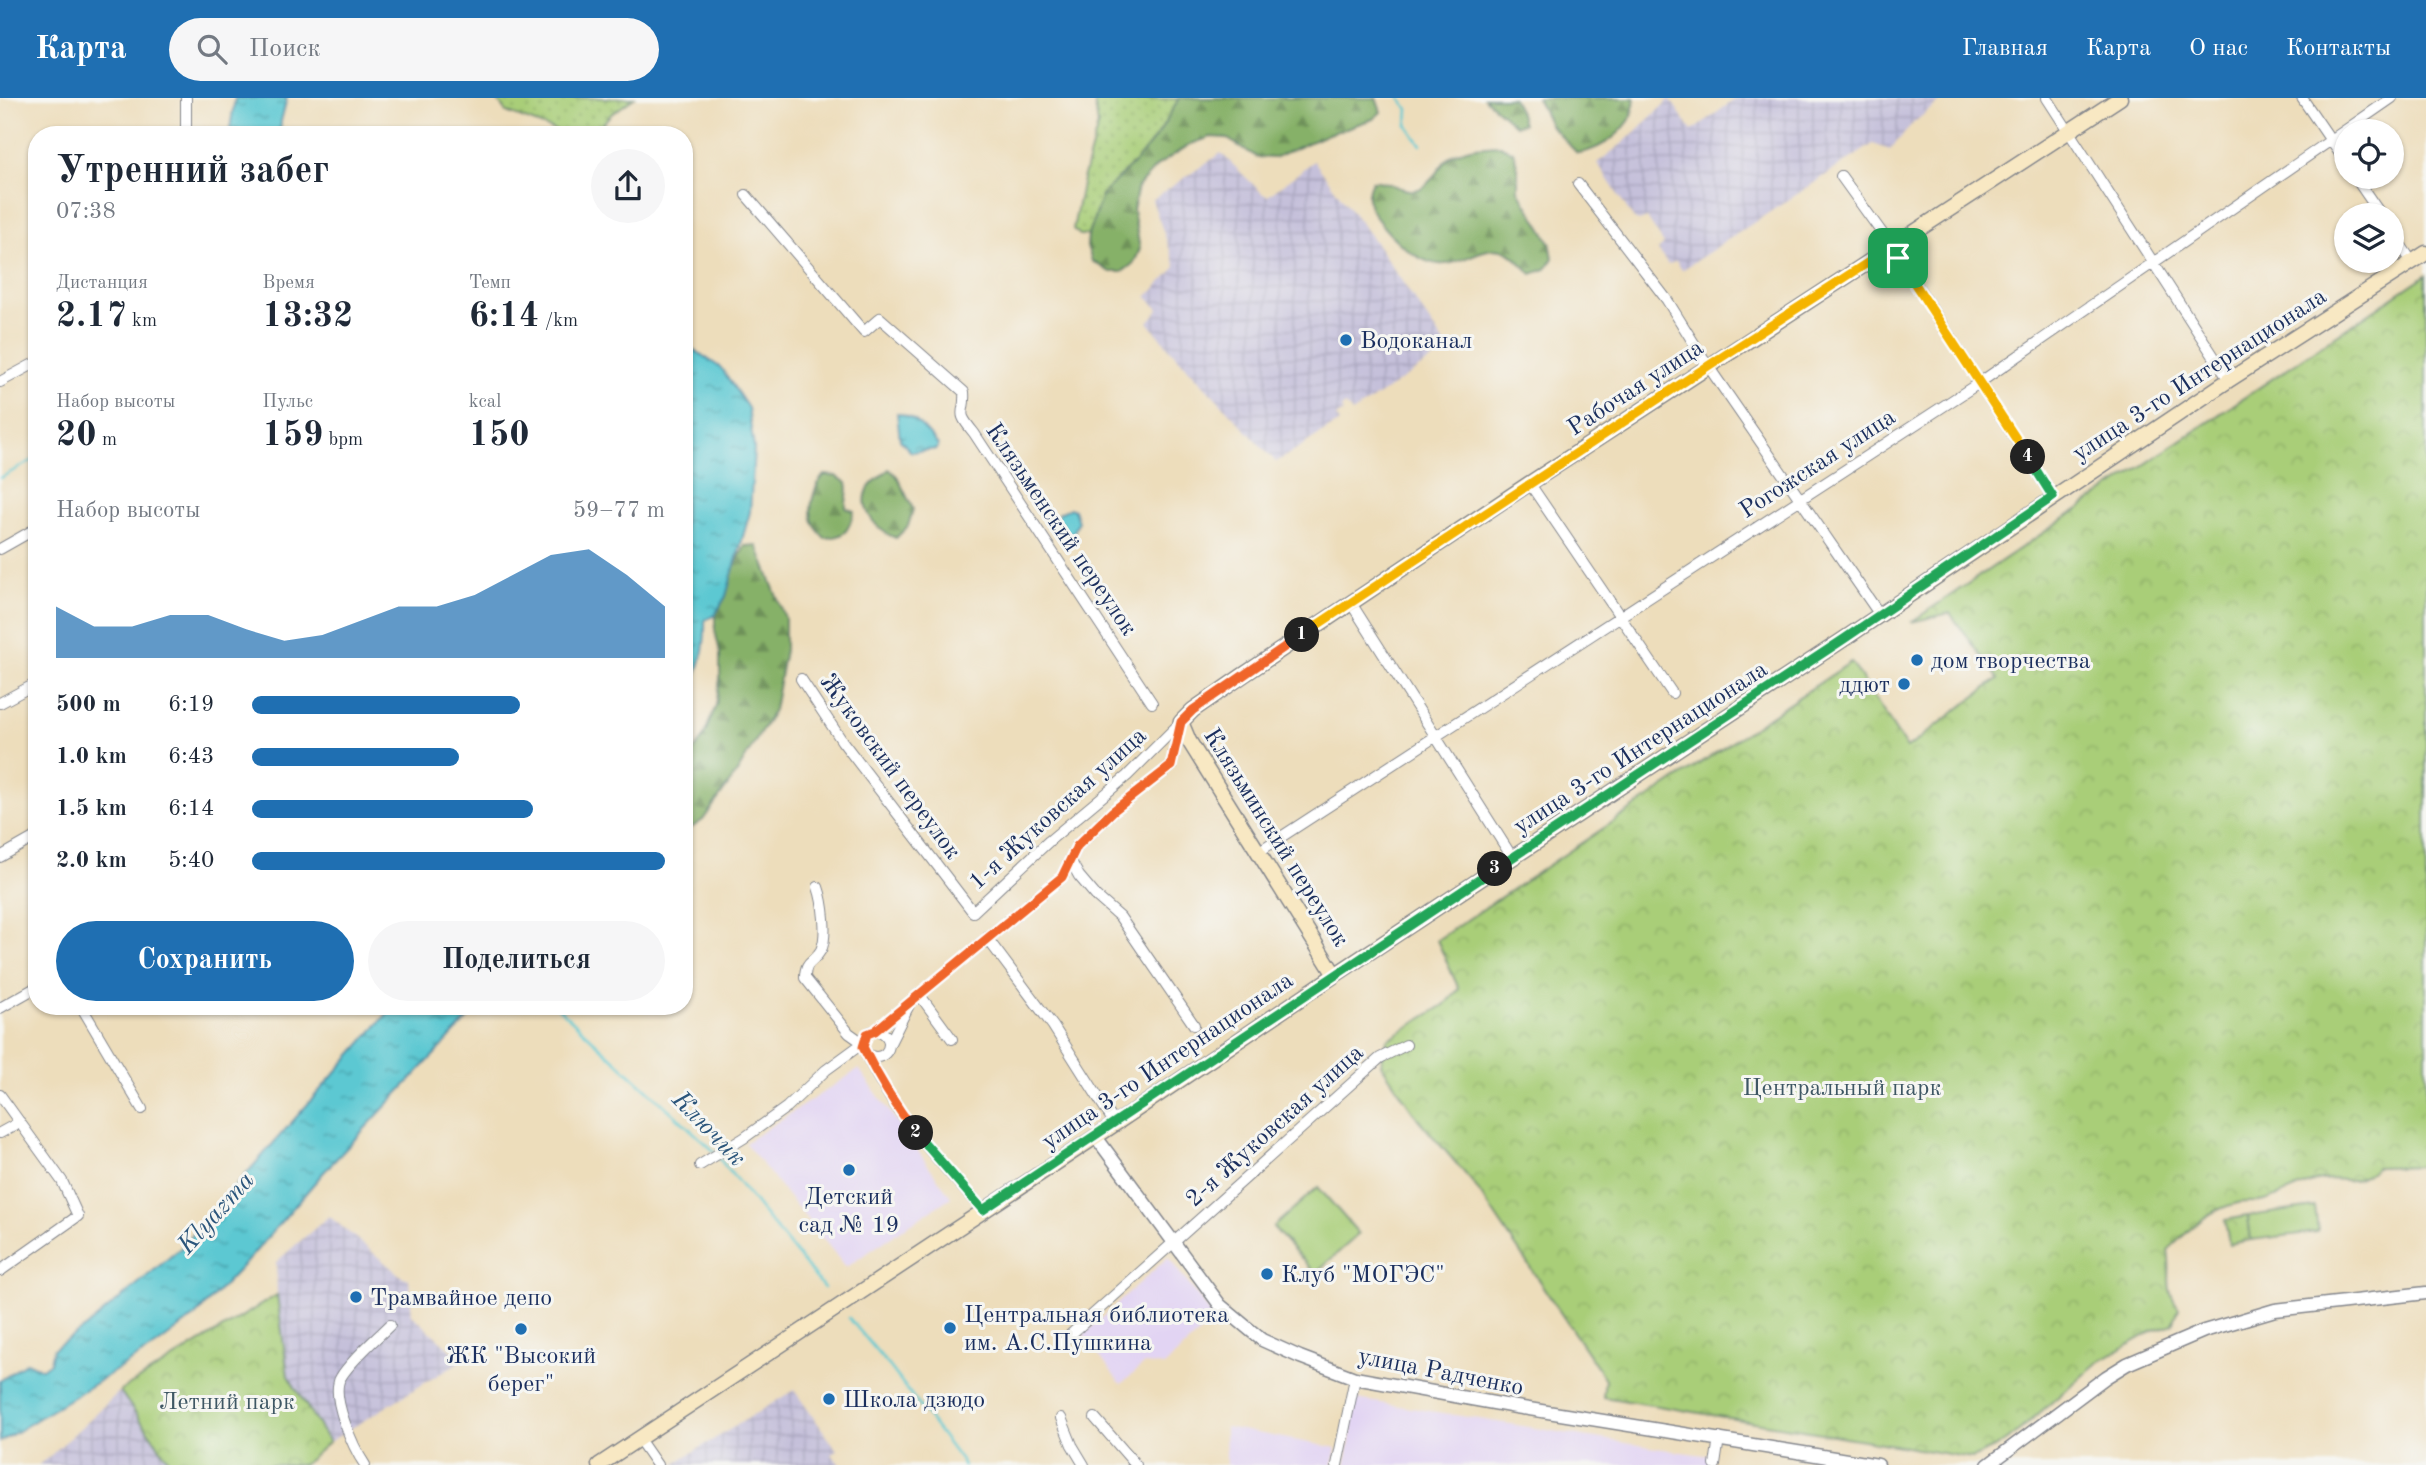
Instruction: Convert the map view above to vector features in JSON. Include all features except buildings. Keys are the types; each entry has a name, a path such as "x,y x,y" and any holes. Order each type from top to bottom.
{"main road":[{"name":"Рабочая улица","path":"1181,722 1193,710 1530,484 2120,98"},
{"name":"улица 3-го Интернационала","path":"599,1465 1880,615 2229,380 2426,253"},
{"name":"Клязьминский переулок","path":"1181,722 1189,741 1335,975"}],"street":[{"path":"186,98 186,126"},
{"path":"2047,98 2229,380"},
{"path":"2302,98 2334,145"},
{"name":"Рогожская улица","path":"1258,852 1979,383 2392,98"},
{"path":"1841,176 1892,247 2053,497"},
{"path":"1578,184 1667,300 1708,366 1880,615"},
{"name":"Клязьменский переулок","path":"746,195 864,332 880,318 964,392 965,401 961,412 963,419 1152,703"},
{"path":"2404,250 2412,262"},
{"path":"0,382 28,367"},
{"path":"1530,484 1672,693"},
{"path":"0,549 28,533"},
{"path":"1351,603 1513,857"},
{"name":"Жуковский переулок","path":"801,678 842,741 974,912"},
{"path":"0,703 28,688"},
{"name":"1-я Жуковская улица","path":"875,1031 1062,877 1077,846 1113,811 1171,766 1181,722"},
{"name":"1-я Жуковская улица","path":"974,912 1049,841 1127,776 1181,722"},
{"path":"0,857 28,841"},
{"path":"1070,860 1096,896 1120,917 1194,1025"},
{"path":"818,887 824,915 823,937 821,950 809,961 805,978 872,1057 881,1056"},
{"path":"986,938 1053,1026 1115,1124"},
{"path":"0,1008 28,993"},
{"path":"876,1074 881,1056 915,997 952,1038"},
{"path":"86,1015 142,1109"},
{"path":"889,1045 886,1036 875,1031 867,1034 864,1047 876,1074 915,1131 983,1210"},
{"name":"2-я Жуковская улица","path":"1060,1344 1380,1058 1406,1045"},
{"path":"700,1164 744,1138 787,1107 826,1070 864,1047"},
{"path":"0,1095 62,1181 78,1216 0,1271"},
{"path":"0,1133 20,1122"},
{"name":"улица Радченко","path":"1096,1136 1220,1305 1262,1340 1354,1378 1878,1465"},
{"path":"1988,1465 2106,1377 2127,1364 2204,1331 2275,1310 2426,1293"},
{"path":"365,1465 342,1414 338,1396 339,1379 390,1325"},
{"path":"1337,1465 1354,1378"},
{"path":"1060,1418 1084,1465"},
{"path":"1095,1418 1136,1465"},
{"path":"1715,1465 1719,1438"},
{"path":"639,1439 657,1465"}],"shaded area":[{"path":"1737,98 1944,98 1912,124 1890,150 1873,144 1682,270 1676,261 1668,265 1658,250 1664,244 1647,218 1639,221 1634,219 1597,163 1623,143 1670,99 1692,131"},
{"path":"1221,153 1268,196 1314,161 1378,246 1448,349 1352,413 1346,405 1341,408 1343,412 1336,417 1339,422 1276,462 1148,322 1159,309 1147,297 1176,267 1152,200"},
{"name":"Детский сад № 19","path":"859,1069 951,1197 846,1267 745,1143"},
{"name":"Трамвайное депо","path":"329,1216 401,1276 409,1279 412,1315 462,1360 329,1442 288,1376 277,1295 276,1262"},
{"path":"1168,1257 1215,1319 1164,1366 1145,1364 1121,1384 1083,1335"},
{"path":"794,1390 837,1450 832,1454 840,1465 672,1465"},
{"path":"120,1391 172,1465 38,1465 50,1456"},
{"path":"1356,1399 1711,1456 1709,1465 1346,1465"},
{"path":"1225,1427 1336,1448 1333,1465 1226,1465"}],"green space":[{"path":"496,98 634,98 610,115 601,126 543,126 506,112"},
{"path":"1094,98 1179,99 1159,133 1136,162 1103,193 1088,235 1080,235 1073,229 1098,125"},
{"path":"1179,98 1376,98 1381,112 1373,119 1328,134 1274,158 1257,157 1226,138 1211,137 1191,144 1158,165 1138,186 1133,210 1140,249 1134,263 1122,272 1110,272 1092,261 1087,246 1088,235 1103,193 1136,161 1159,133"},
{"path":"1484,98 1513,98 1523,124 1515,125"},
{"path":"1537,98 1635,99 1630,119 1619,133 1606,143 1577,153 1550,125"},
{"path":"1500,145 1513,152 1518,168 1518,190 1550,242 1553,258 1546,269 1532,274 1510,254 1499,249 1447,264 1429,262 1399,243 1370,207 1368,194 1372,181 1415,190 1426,185 1451,156 1475,147"},
{"name":"Центральный парк","path":"2426,275 2426,1166 2376,1167 2355,1180 2321,1180 2265,1201 2227,1206 2208,1216 2168,1250 2169,1286 2179,1308 2173,1324 2153,1331 2097,1363 2014,1435 1972,1458 1603,1397 1605,1379 1474,1184 1418,1119 1381,1064 1387,1040 1444,1005 1459,989 1437,940 1851,662 1907,748 1998,679 1950,613 1911,622"},
{"path":"889,469 897,476 913,509 908,526 896,538 877,526 866,505 868,489"},
{"path":"824,475 836,476 847,483 846,508 854,511 846,531 838,536 825,538 815,526 811,512 815,492"},
{"path":"757,545 785,618 785,650 774,710 736,774 703,820 693,827 693,751 703,738 716,705 720,679 720,652 715,631 715,615 726,596 733,568 745,546"},
{"path":"1318,1187 1359,1234 1315,1273 1273,1227"},
{"path":"2315,1207 2318,1232 2251,1240 2248,1216"},
{"path":"2248,1216 2251,1240 2229,1244 2225,1220"},
{"name":"Летний парк","path":"277,1295 288,1376 329,1442 303,1465 172,1465 120,1391"}],"water":[{"path":"235,98 287,98 281,126 230,126"},
{"path":"693,349 721,368 748,408 754,448 750,512 726,596 715,615 705,620 701,660 693,681"},
{"path":"897,413 920,425 938,445 937,449 911,452 900,440"},
{"path":"1070,508 1074,510 1078,522 1074,532 1066,534 1059,525 1058,516"},
{"name":"Klyazma","path":"386,1015 472,1015 323,1173 249,1259 195,1316 157,1345 0,1442 0,1381 27,1362 42,1369 50,1363 53,1349 86,1327 182,1247"}],"waterway":[{"path":"1400,98 1408,109 1407,125 1421,145"},
{"path":"0,478 28,463"},
{"name":"Ключик","path":"566,1015 714,1151"},
{"name":"Ключик","path":"718,1157 824,1288"},
{"name":"Ключик","path":"849,1318 891,1368 964,1465"}],"place":[{"name":"Водоканал","path":"1346,340"},
{"name":"дом творчества","path":"1917,660"},
{"name":"ддют","path":"1904,684"},
{"name":"Детский сад № 19","path":"849,1170"},
{"name":"Клуб \"МОГЭС\"","path":"1267,1274"},
{"name":"Трамвайное депо","path":"356,1297"},
{"name":"Центральная библиотека им. А.С.Пушкина","path":"950,1328"},
{"name":"ЖК \"Высокий берег\"","path":"521,1329"},
{"name":"Школа дзюдо","path":"829,1399"}],"route":[{"path":"1892,247 1898,258 2053,497 1700,735 983,1210 915,1131 881,1084 863,1047 867,1034 875,1031 1062,877 1077,846 1113,811 1171,766 1181,722 1193,710 1524,487 1892,247"}]}
